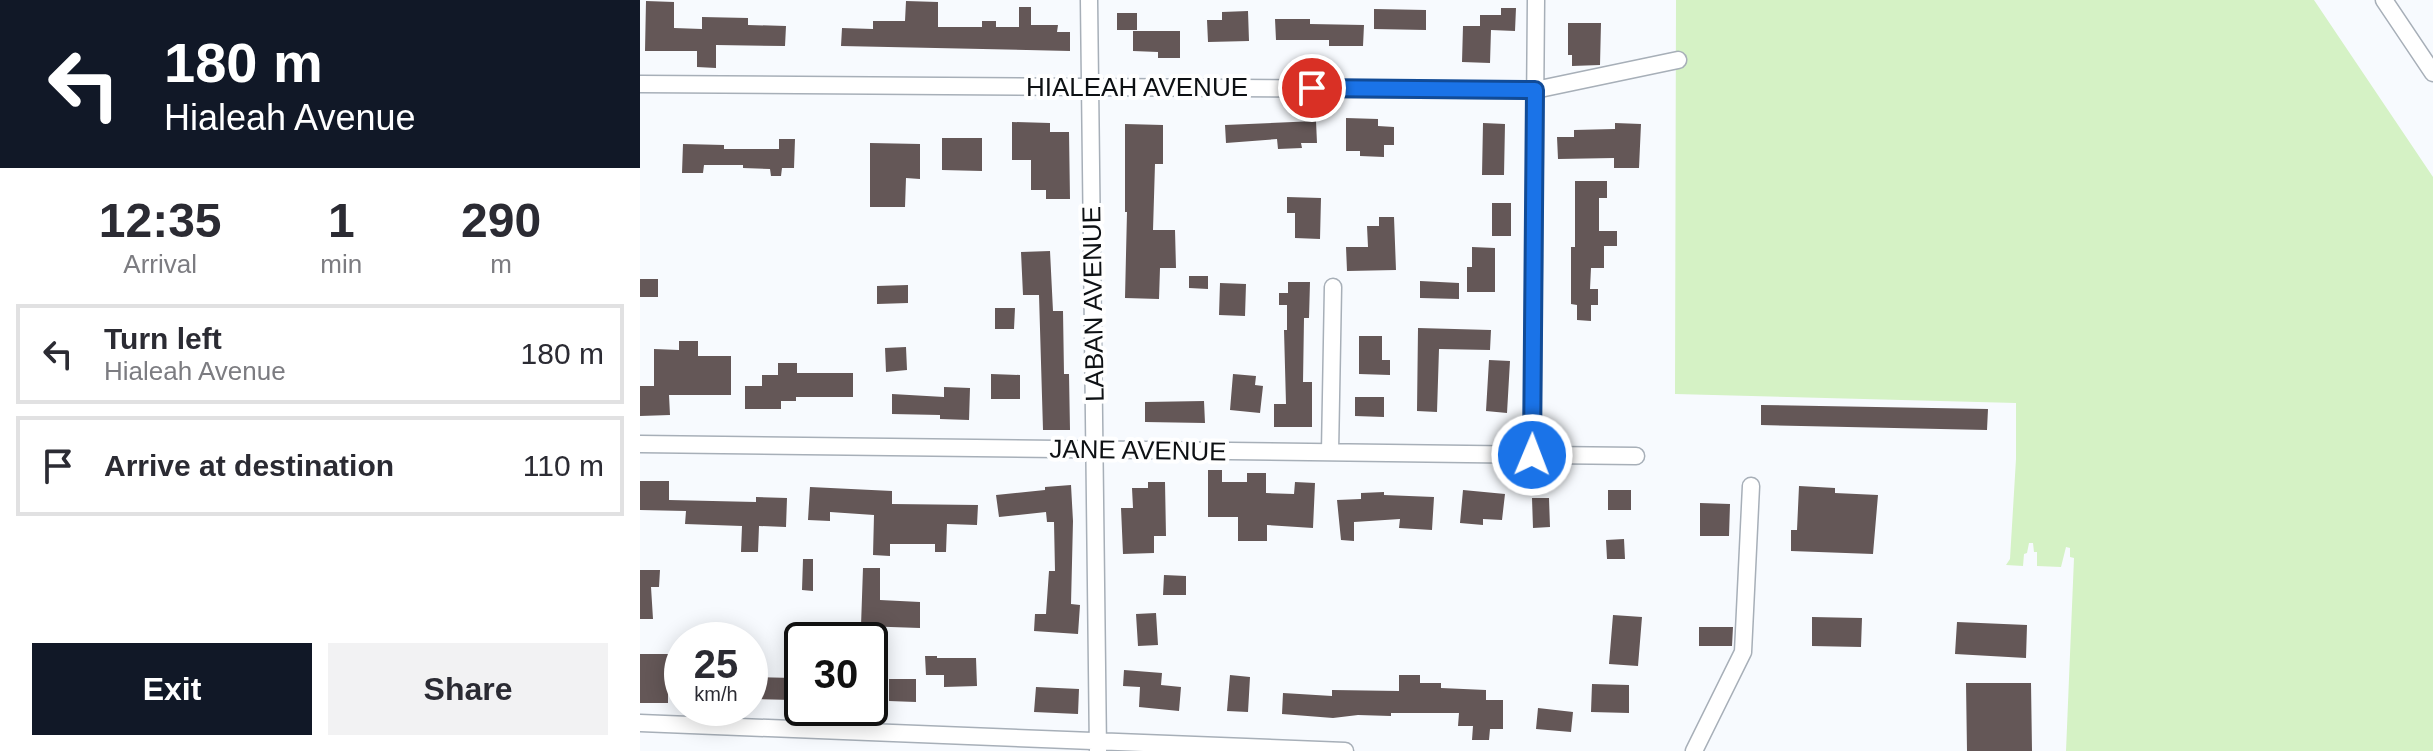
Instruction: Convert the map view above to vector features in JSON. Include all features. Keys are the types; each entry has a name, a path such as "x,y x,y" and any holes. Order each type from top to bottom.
{"street":[{"name":"LABAN AVENUE","path":"1089,0 1098,746"},
{"path":"1532,455 1536,0"},
{"path":"2384,0 2433,73"},
{"name":"HIALEAH AVENUE","path":"640,84 1535,90 1678,60"},
{"path":"1330,452 1333,287"},
{"name":"JANE AVENUE","path":"640,444 1636,456"},
{"path":"1694,751 1743,652 1751,486"},
{"path":"640,723 1098,746 1345,751"}],"green space":[{"path":"1676,0 2314,0 2433,177 2433,751 2066,751 2074,558 2070,557 2070,548 2066,547 2061,567 2037,566 2037,552 2034,552 2033,543 2029,543 2023,566 2006,565 2010,559 2016,403 1675,394"}],"building":[{"path":"646,1 674,2 674,28 702,29 702,17 748,18 748,25 786,26 785,46 716,45 716,68 697,67 697,51 645,51"},
{"path":"906,1 938,2 938,27 982,27 982,21 996,21 996,27 1019,27 1019,7 1031,7 1031,25 1058,25 1057,32 1070,32 1070,51 841,46 842,28 873,29 873,21 905,21"},
{"path":"1501,8 1516,8 1515,31 1491,30 1490,63 1462,62 1463,26 1480,26 1480,15 1501,15"},
{"path":"1374,9 1426,10 1426,30 1374,29"},
{"path":"1248,11 1249,41 1208,42 1207,20 1222,20 1222,12"},
{"path":"1117,13 1137,13 1137,30 1117,30"},
{"path":"1275,19 1310,19 1310,24 1364,25 1363,46 1329,46 1329,40 1276,40"},
{"path":"1568,23 1601,23 1600,65 1572,66 1572,55 1568,55"},
{"path":"1133,31 1180,31 1180,58 1158,58 1158,52 1133,51"},
{"path":"1346,118 1378,119 1378,126 1394,127 1394,145 1384,145 1384,157 1360,156 1360,151 1346,151"},
{"path":"1316,121 1317,143 1301,143 1302,148 1278,149 1277,139 1226,143 1225,125"},
{"path":"1012,122 1050,123 1050,132 1069,132 1070,199 1046,199 1046,190 1031,190 1031,160 1012,160"},
{"path":"1483,123 1505,124 1504,175 1482,175"},
{"path":"1615,123 1641,124 1639,168 1614,168 1614,158 1558,159 1557,137 1574,137 1574,130 1615,129"},
{"path":"1125,124 1163,125 1163,164 1155,164 1153,230 1175,230 1176,268 1160,268 1159,299 1125,298"},
{"path":"942,138 982,138 982,171 942,170"},
{"path":"779,139 795,139 794,168 782,168 781,176 771,176 770,169 743,168 743,165 704,165 703,173 682,173 683,144 724,145 724,149 779,149"},
{"path":"870,143 920,144 920,179 906,178 905,207 870,207"},
{"path":"1575,181 1607,181 1607,198 1599,198 1599,231 1617,231 1617,246 1604,246 1604,268 1591,268 1590,289 1598,289 1598,305 1591,305 1591,321 1577,320 1577,305 1571,304"},
{"path":"1287,197 1321,198 1320,239 1295,238 1295,213 1287,213"},
{"path":"1492,203 1511,203 1511,236 1492,236"},
{"path":"1379,217 1394,217 1396,270 1347,271 1346,247 1368,247 1367,226 1379,226"},
{"path":"1472,247 1495,248 1495,292 1467,292 1467,267 1472,267"},
{"path":"1050,251 1053,311 1063,311 1064,374 1069,374 1070,430 1043,430 1039,295 1023,295 1021,252"},
{"path":"1189,276 1208,276 1208,289 1189,288"},
{"path":"640,279 658,279 658,297 640,297"},
{"path":"1420,281 1459,283 1459,299 1420,298"},
{"path":"1288,282 1310,282 1309,318 1304,318 1303,382 1312,382 1312,427 1274,427 1274,404 1286,404 1284,330 1287,330 1287,305 1279,305 1279,293 1288,293"},
{"path":"1220,283 1246,284 1245,316 1219,315"},
{"path":"908,285 908,303 877,304 877,286"},
{"path":"995,308 1015,308 1014,329 995,329"},
{"path":"1418,328 1491,330 1490,350 1439,349 1437,412 1417,411"},
{"path":"1359,336 1382,336 1382,360 1390,360 1390,375 1359,374"},
{"path":"679,341 698,341 698,356 731,356 731,395 669,395 670,415 640,416 640,386 654,386 654,349 679,350"},
{"path":"906,347 907,370 886,372 885,348"},
{"path":"1489,360 1510,361 1507,413 1486,411"},
{"path":"778,363 797,363 797,373 853,373 853,397 796,397 796,401 781,401 781,409 745,409 745,386 762,386 762,375 778,375"},
{"path":"991,374 1020,375 1020,399 991,399"},
{"path":"1233,374 1256,376 1255,385 1263,386 1260,413 1230,410"},
{"path":"944,387 970,388 969,420 940,419 940,415 892,414 892,394 944,397"},
{"path":"1355,397 1384,397 1384,417 1355,416"},
{"path":"1204,401 1205,423 1145,422 1145,402"},
{"path":"1761,405 1988,409 1987,430 1761,425"},
{"path":"1208,470 1222,470 1222,482 1247,482 1247,473 1266,473 1266,493 1294,494 1295,482 1315,483 1313,528 1267,525 1267,541 1238,541 1238,517 1208,517"},
{"path":"640,481 669,481 669,500 756,502 756,497 787,498 786,527 759,526 758,552 741,552 742,526 685,524 686,511 640,510"},
{"path":"1148,482 1165,482 1166,536 1154,536 1154,553 1123,554 1121,508 1133,508 1132,488 1148,488"},
{"path":"1071,485 1071,604 1080,605 1078,634 1034,631 1035,614 1046,614 1049,571 1055,571 1054,522 1047,522 1046,512 999,517 996,495"},
{"path":"1799,486 1835,488 1835,493 1878,495 1873,554 1791,551 1791,530 1797,530"},
{"path":"810,487 892,491 892,504 978,505 977,525 947,524 946,552 935,552 935,544 890,544 890,556 873,555 874,515 830,512 830,521 808,520"},
{"path":"1463,490 1505,494 1502,520 1483,519 1483,525 1460,523"},
{"path":"1608,490 1631,490 1631,510 1608,510"},
{"path":"1384,492 1384,495 1434,497 1432,530 1399,528 1400,519 1354,522 1354,541 1341,540 1337,500 1361,499 1361,493"},
{"path":"1532,498 1549,498 1550,527 1533,528"},
{"path":"1700,503 1730,504 1729,536 1700,536"},
{"path":"1624,539 1625,559 1607,559 1606,540"},
{"path":"803,559 813,559 813,591 802,590"},
{"path":"863,568 880,568 880,600 920,602 920,628 888,627 888,622 861,622"},
{"path":"640,570 660,570 659,587 651,587 653,619 640,619"},
{"path":"1164,575 1186,576 1186,595 1163,595"},
{"path":"1156,613 1158,645 1138,646 1136,614"},
{"path":"1613,615 1642,617 1638,666 1609,664"},
{"path":"1812,617 1862,618 1861,647 1812,646"},
{"path":"1957,622 2027,625 2026,658 1955,654"},
{"path":"1699,627 1733,627 1732,646 1699,646"},
{"path":"640,654 664,654 664,703 640,703"},
{"path":"925,656 976,658 977,686 944,687 944,675 926,675"},
{"path":"1124,670 1162,673 1161,685 1181,687 1179,711 1139,707 1140,687 1123,686"},
{"path":"1230,675 1250,677 1248,712 1227,711"},
{"path":"1399,675 1420,675 1420,683 1441,683 1441,688 1486,690 1486,700 1503,700 1503,729 1490,729 1489,740 1472,740 1473,726 1458,726 1459,713 1391,713 1391,716 1333,718 1282,714 1283,693 1332,696 1332,690 1399,691"},
{"path":"768,677 784,678 784,700 768,699"},
{"path":"889,679 916,679 916,702 889,701"},
{"path":"1966,683 2031,683 2032,751 1967,751"},
{"path":"1592,684 1629,685 1629,713 1591,712"},
{"path":"1036,687 1079,689 1078,714 1034,712"},
{"path":"1538,708 1573,712 1571,732 1536,729"}],"route":[{"path":"1312,88 1535,90 1532,455"}]}
